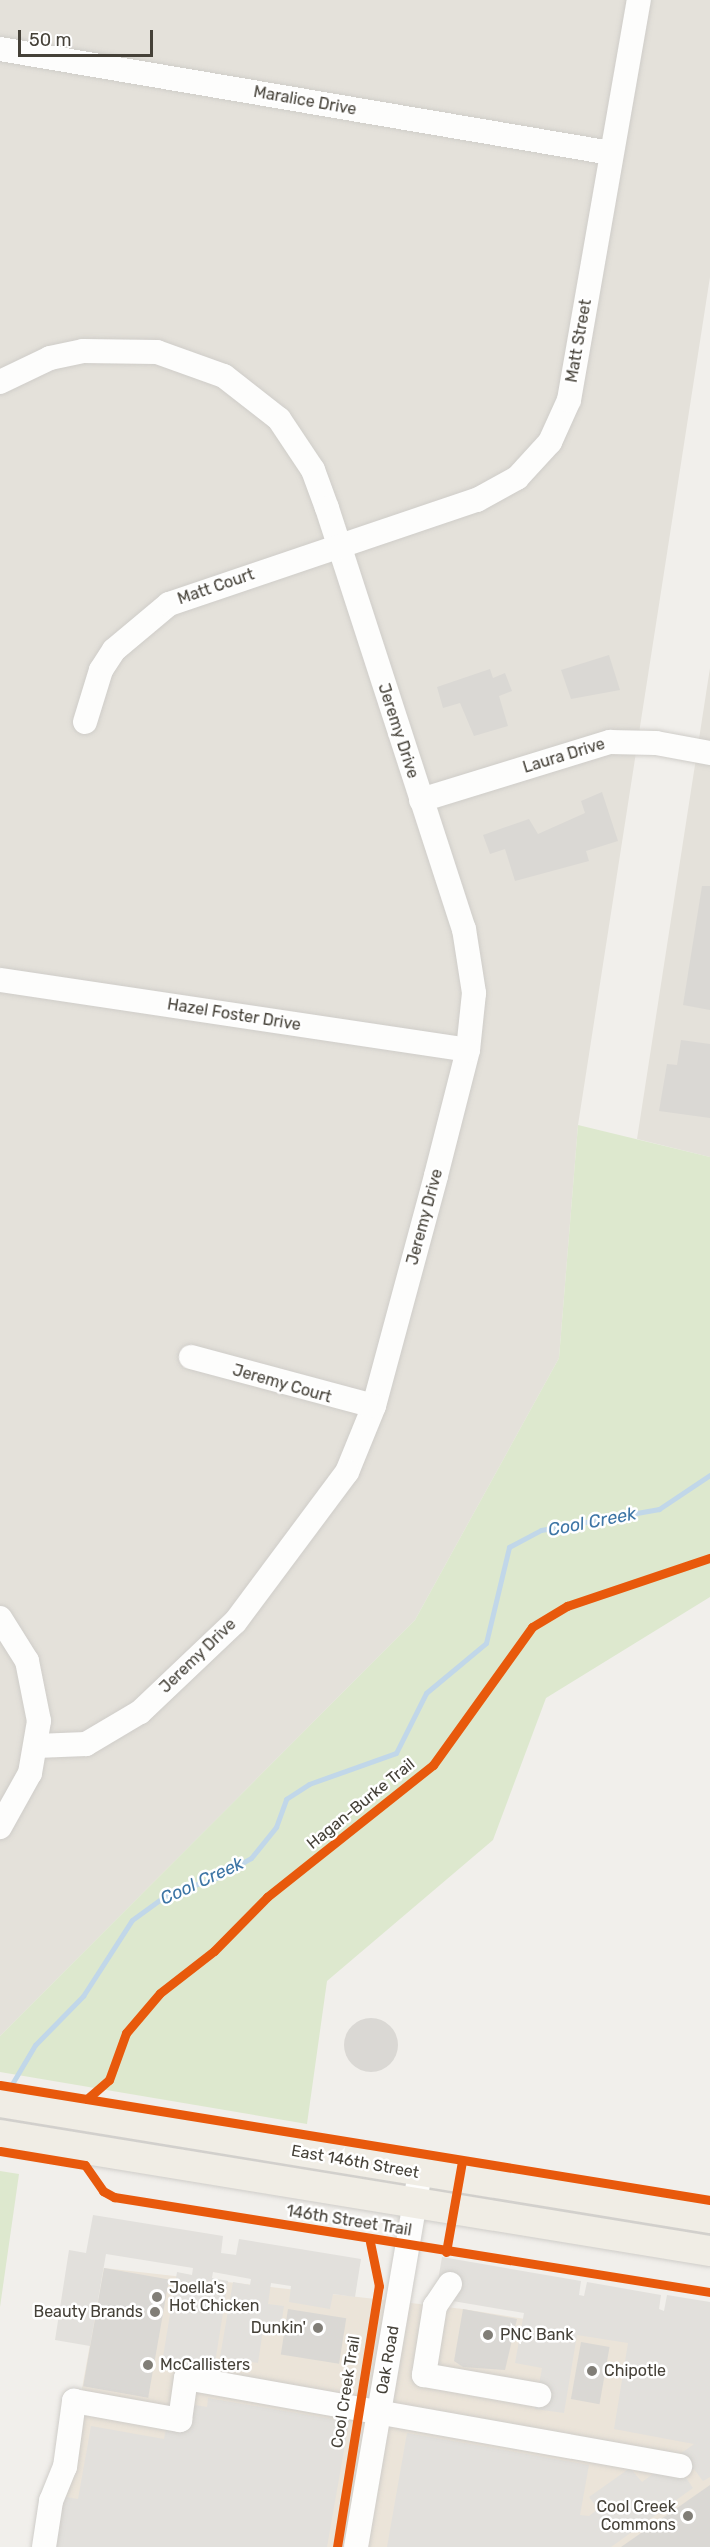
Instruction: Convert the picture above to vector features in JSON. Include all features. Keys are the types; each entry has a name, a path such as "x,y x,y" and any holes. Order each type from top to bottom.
{"main road":[{"name":"East 146th Street","path":"0,2102 420,2173 710,2218"},
{"name":"East 146th Street","path":"0,2135 710,2251"}],"street":[{"name":"Matt Street","path":"339,546 499,491 550,442 568,400 639,0"},
{"name":"Maralice Drive","path":"0,49 611,153"},
{"name":"Jeremy Drive","path":"0,382 50,358 120,349 157,352 224,376 253,396 298,444 339,546 421,800 470,958 474,993 468,1050 374,1406 347,1472 235,1622 121,1726 86,1744 36,1746"},
{"name":"Matt Court","path":"85,722 101,670 149,617 199,591 339,546"},
{"name":"Laura Drive","path":"421,800 610,742 657,743 710,753"},
{"name":"Hazel Foster Drive","path":"0,980 468,1050"},
{"name":"Jeremy Court","path":"191,1357 374,1406"},
{"path":"0,1618 30,1671 39,1720 36,1746 21,1796 0,1827"},
{"name":"Oak Road","path":"356,2547 420,2173"},
{"path":"450,2284 435,2306 424,2375 538,2395"},
{"path":"44,2547 51,2501 65,2466 74,2402 180,2420 186,2378 680,2466"}],"shaded area":[{"path":"0,0 710,0 710,277 578,1125 559,1358 415,1620 0,2036"},
{"path":"710,668 710,1157 637,1139"},
{"path":"93,2215 223,2236 221,2253 236,2255 239,2239 361,2259 355,2297 333,2294 330,2309 289,2302 291,2286 271,2283 268,2304 284,2306 280,2332 263,2330 258,2363 220,2357 233,2282 250,2285 251,2279 213,2272 212,2278 228,2281 215,2363 200,2361 197,2375 161,2369 177,2272 192,2275 193,2268 106,2254 90,2346 55,2340 69,2250 86,2253"},
{"path":"442,2257 581,2281 579,2295 584,2296 587,2282 661,2295 659,2309 664,2311 667,2295 710,2302 710,2477 703,2481 694,2469 684,2475 693,2488 611,2547 387,2547 407,2433 589,2465 580,2515 589,2516 598,2509 589,2497 630,2468 642,2482 694,2444 614,2429 628,2343 577,2335 564,2413 535,2409 542,2368 515,2363 524,2313 435,2298"},
{"path":"104,2268 463,2309 710,2349 710,2547 53,2547"},
{"path":"208,2398 349,2422 327,2547 33,2547 42,2493 78,2499 91,2426 164,2439 171,2401 207,2407"}],"green space":[{"path":"578,1125 710,1157 710,1597 546,1698 493,1840 327,1981 307,2124 0,2072 0,2036 415,1620 559,1358"},
{"path":"0,2171 19,2174 0,2307"}],"building":[{"path":"609,655 620,690 571,699 561,670"},
{"path":"490,669 493,678 505,673 512,691 499,696 508,726 474,736 460,703 443,708 437,687"},
{"path":"602,792 618,841 586,851 589,861 515,881 505,849 490,854 483,835 529,819 538,834 585,813 581,801"},
{"path":"702,886 710,886 710,1010 683,1005"},
{"path":"681,1040 710,1044 710,1118 659,1111 667,1064 677,1065"},
{"path":"366,2018 376,2018 386,2022 394,2030 398,2045 394,2060 386,2068 376,2072 366,2072 356,2068 348,2060 344,2050 344,2040 348,2030 356,2022"},
{"path":"104,2268 169,2279 148,2398 83,2386"},
{"path":"288,2309 346,2318 339,2364 281,2354"},
{"path":"463,2309 517,2319 505,2370 463,2367 454,2361"},
{"path":"581,2342 610,2347 599,2404 571,2399"},
{"name":"Cool Creek Commons","path":"710,2485 710,2547 621,2547"}],"waterway":[{"name":"Cool Creek","path":"6,2094 35,2045 83,1996 132,1920 169,1893 216,1878 251,1858 276,1827 286,1799 309,1784 396,1753 426,1693 486,1643 509,1547 541,1530 659,1509 710,1475"}],"cycle path":[{"name":"Hagan-Burke Trail","path":"87,2099 109,2080 126,2033 160,1993 214,1951 267,1897 433,1765 532,1627 567,1606 710,1558"},
{"path":"0,2085 710,2200"},
{"name":"146th Street Trail","path":"0,2151 85,2165 103,2191 114,2197 710,2292"},
{"path":"446,2252 462,2161"},
{"name":"146th Street Trail","path":"337,2547 379,2286 370,2242"}],"place":[{"name":"Joella's Hot Chicken","path":"157,2297"},
{"name":"Beauty Brands","path":"155,2312"},
{"name":"Dunkin'","path":"318,2328"},
{"name":"PNC Bank","path":"488,2335"},
{"name":"McCallisters","path":"148,2365"},
{"name":"Chipotle","path":"592,2371"},
{"name":"Cool Creek Commons","path":"688,2516"}]}
